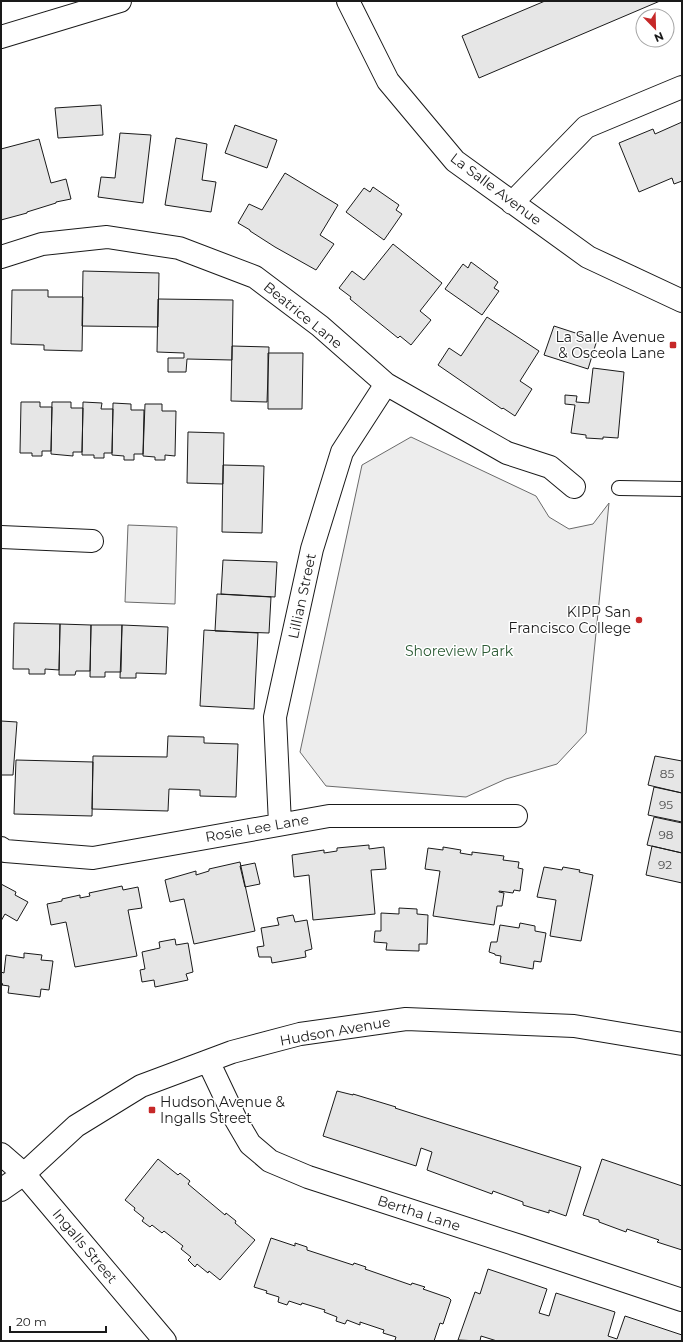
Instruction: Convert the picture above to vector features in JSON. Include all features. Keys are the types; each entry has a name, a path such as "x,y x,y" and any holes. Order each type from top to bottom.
{"street":[{"path":"1,37 120,1"},
{"name":"La Salle Avenue","path":"348,1 388,81 455,162 588,257 682,301"},
{"path":"512,203 586,127 682,87"},
{"name":"Beatrice Lane","path":"1,257 42,244 107,237 179,248 255,277 320,326 386,384 507,453 550,467 574,487"},
{"name":"Lillian Street","path":"280,824 275,718 312,549 342,452 386,384"},
{"path":"1,537 92,541"},
{"name":"Rosie Lee Lane","path":"1,848 5,851 93,858 329,816 516,816"},
{"name":"Hudson Avenue","path":"1,1190 24,1174 62,1138 82,1122 141,1086 232,1052 300,1034 406,1018 574,1026 682,1044"},
{"name":"Bertha Lane","path":"208,1061 233,1114 250,1144 270,1161 308,1177 682,1300"},
{"name":"Ingalls Street","path":"1,1154 24,1174 165,1341"}],"lane":[{"path":"619,488 682,489"}],"shaded area":[{"name":"Shoreview Park","path":"411,437 536,496 549,517 569,529 593,524 609,503 586,733 557,764 506,779 466,797 326,786 300,752 362,465"},
{"path":"128,525 177,527 175,604 125,602"}],"building":[{"path":"545,1 660,1 644,8 635,8 635,12 479,78 462,36"},
{"path":"101,105 103,135 58,138 55,108"},
{"path":"682,122 682,181 674,184 672,178 639,192 619,143 653,129 655,134"},
{"path":"235,125 277,140 267,168 225,153"},
{"path":"120,133 151,135 143,203 98,197 101,177 115,178"},
{"path":"176,138 207,144 202,180 216,182 211,212 165,205"},
{"path":"39,139 51,183 66,179 71,199 56,202 27,213 1,220 1,149"},
{"path":"285,173 338,205 320,235 334,244 316,270 275,247 238,223 249,204 262,210"},
{"path":"373,187 399,205 396,210 402,214 384,240 346,212 364,188 370,192"},
{"path":"393,244 442,283 420,311 431,320 411,345 400,336 398,338 350,299 351,297 339,288 352,271 364,280"},
{"path":"471,262 498,282 494,288 499,291 482,315 445,289 463,264 468,268"},
{"path":"83,271 159,273 158,327 82,326"},
{"path":"12,290 48,290 48,297 83,297 82,351 44,350 44,345 11,344"},
{"path":"158,299 233,300 232,360 187,359 186,372 168,372 168,358 184,358 184,353 157,352"},
{"path":"487,317 539,351 520,381 532,389 515,416 503,408 502,409 438,365 449,348 461,356"},
{"path":"554,326 597,340 588,369 544,355"},
{"path":"232,346 269,347 267,402 231,401"},
{"path":"268,353 303,353 302,409 268,409"},
{"path":"593,368 624,372 618,438 586,438 586,435 571,433 575,405 565,404 565,395 577,396 576,402 589,403"},
{"path":"21,402 40,402 40,407 52,407 51,451 42,451 42,456 32,456 32,453 20,453"},
{"path":"52,402 71,402 71,408 83,408 82,452 73,452 73,456 51,454"},
{"path":"83,402 102,403 101,409 113,409 112,453 104,453 104,458 94,458 94,455 82,455"},
{"path":"113,403 131,404 131,410 144,410 143,454 134,454 134,460 124,460 124,456 112,455"},
{"path":"145,404 162,404 162,411 176,411 175,456 165,455 165,460 155,460 155,457 143,456"},
{"path":"188,432 224,433 223,484 187,483"},
{"path":"223,465 264,466 262,533 222,532"},
{"path":"223,560 277,562 275,597 221,594"},
{"path":"217,594 271,597 269,633 215,631"},
{"path":"14,623 60,624 59,670 45,669 45,674 29,674 29,669 13,669"},
{"path":"60,624 91,625 90,671 76,671 75,675 59,675"},
{"path":"91,625 122,625 121,672 105,672 105,677 90,677"},
{"path":"122,625 168,627 166,674 136,673 136,678 120,678"},
{"path":"204,630 258,633 254,709 200,706"},
{"path":"1,721 17,722 13,775 1,775"},
{"path":"168,736 204,737 204,743 238,744 236,797 200,796 200,790 169,789 168,811 92,809 93,756 167,757"},
{"path":"655,756 682,761 682,793 648,785"},
{"path":"16,760 93,762 92,816 14,814"},
{"path":"654,787 682,793 682,822 648,815"},
{"path":"654,817 682,823 682,853 647,845"},
{"path":"369,845 369,849 384,847 386,869 371,870 375,914 313,920 309,875 294,877 292,855 324,850 324,853 337,851 337,848"},
{"path":"652,846 682,853 682,883 646,875"},
{"path":"443,847 461,850 460,853 472,855 472,852 504,856 503,860 519,862 518,868 523,869 520,891 514,890 513,893 499,891 504,893 502,906 497,906 494,925 433,916 440,871 425,869 428,848 443,850"},
{"path":"240,862 255,931 194,944 184,899 170,902 165,880 196,871 196,875 209,871 209,869"},
{"path":"255,863 260,884 245,887 240,866"},
{"path":"544,867 562,870 563,867 580,870 579,872 593,875 581,941 550,936 556,900 537,897"},
{"path":"1,884 16,892 15,895 28,902 17,921 5,914 1,921"},
{"path":"122,886 123,890 138,887 142,908 128,910 137,956 75,967 66,922 51,925 47,904 80,895 80,898 90,896 89,893"},
{"path":"399,908 417,909 417,914 428,915 427,944 419,944 419,951 386,950 387,943 374,942 375,931 381,931 381,913 399,914"},
{"path":"293,915 295,922 307,920 312,949 305,951 306,957 272,963 271,957 259,957 257,947 264,946 261,928 279,925 277,918"},
{"path":"520,923 535,926 535,931 546,933 541,962 534,961 533,969 500,963 501,956 489,952 491,942 497,942 500,925 519,928"},
{"path":"175,939 176,945 188,943 193,972 186,974 188,980 155,987 154,980 142,982 140,970 145,969 142,952 160,948 159,942"},
{"path":"24,953 42,955 41,960 53,961 49,990 41,989 40,997 8,993 9,986 2,985 3,984 1,983 1,972 4,973 6,955 24,958"},
{"path":"337,1091 353,1094 396,1107 395,1108 581,1167 566,1216 549,1210 549,1213 523,1205 523,1202 493,1191 492,1194 427,1170 432,1152 421,1148 416,1166 323,1136"},
{"path":"158,1159 178,1175 180,1173 190,1181 188,1184 225,1215 226,1213 236,1221 235,1223 255,1240 220,1280 197,1264 195,1267 188,1260 191,1257 181,1249 183,1246 164,1231 162,1233 152,1225 150,1227 142,1221 144,1218 125,1200"},
{"path":"602,1159 682,1186 682,1250 657,1242 659,1240 627,1229 626,1232 599,1222 599,1220 583,1215"},
{"path":"271,1238 295,1246 295,1243 307,1247 307,1250 353,1265 354,1263 366,1267 365,1269 411,1285 412,1283 425,1287 423,1289 449,1298 451,1300 443,1324 440,1323 434,1341 396,1341 396,1337 383,1333 384,1330 360,1322 360,1325 347,1320 345,1324 336,1321 337,1317 324,1312 325,1310 302,1303 301,1305 289,1301 287,1305 278,1302 279,1297 254,1287"},
{"path":"488,1269 547,1289 539,1313 549,1316 556,1293 615,1312 608,1336 617,1339 625,1316 682,1335 682,1341 497,1341 481,1336 480,1341 458,1340 475,1292 480,1294"}],"place":[{"name":"La Salle Avenue & Osceola Lane","path":"673,345"},
{"name":"KIPP San Francisco College","path":"639,620"},
{"name":"Hudson Avenue & Ingalls Street","path":"152,1110"}]}
